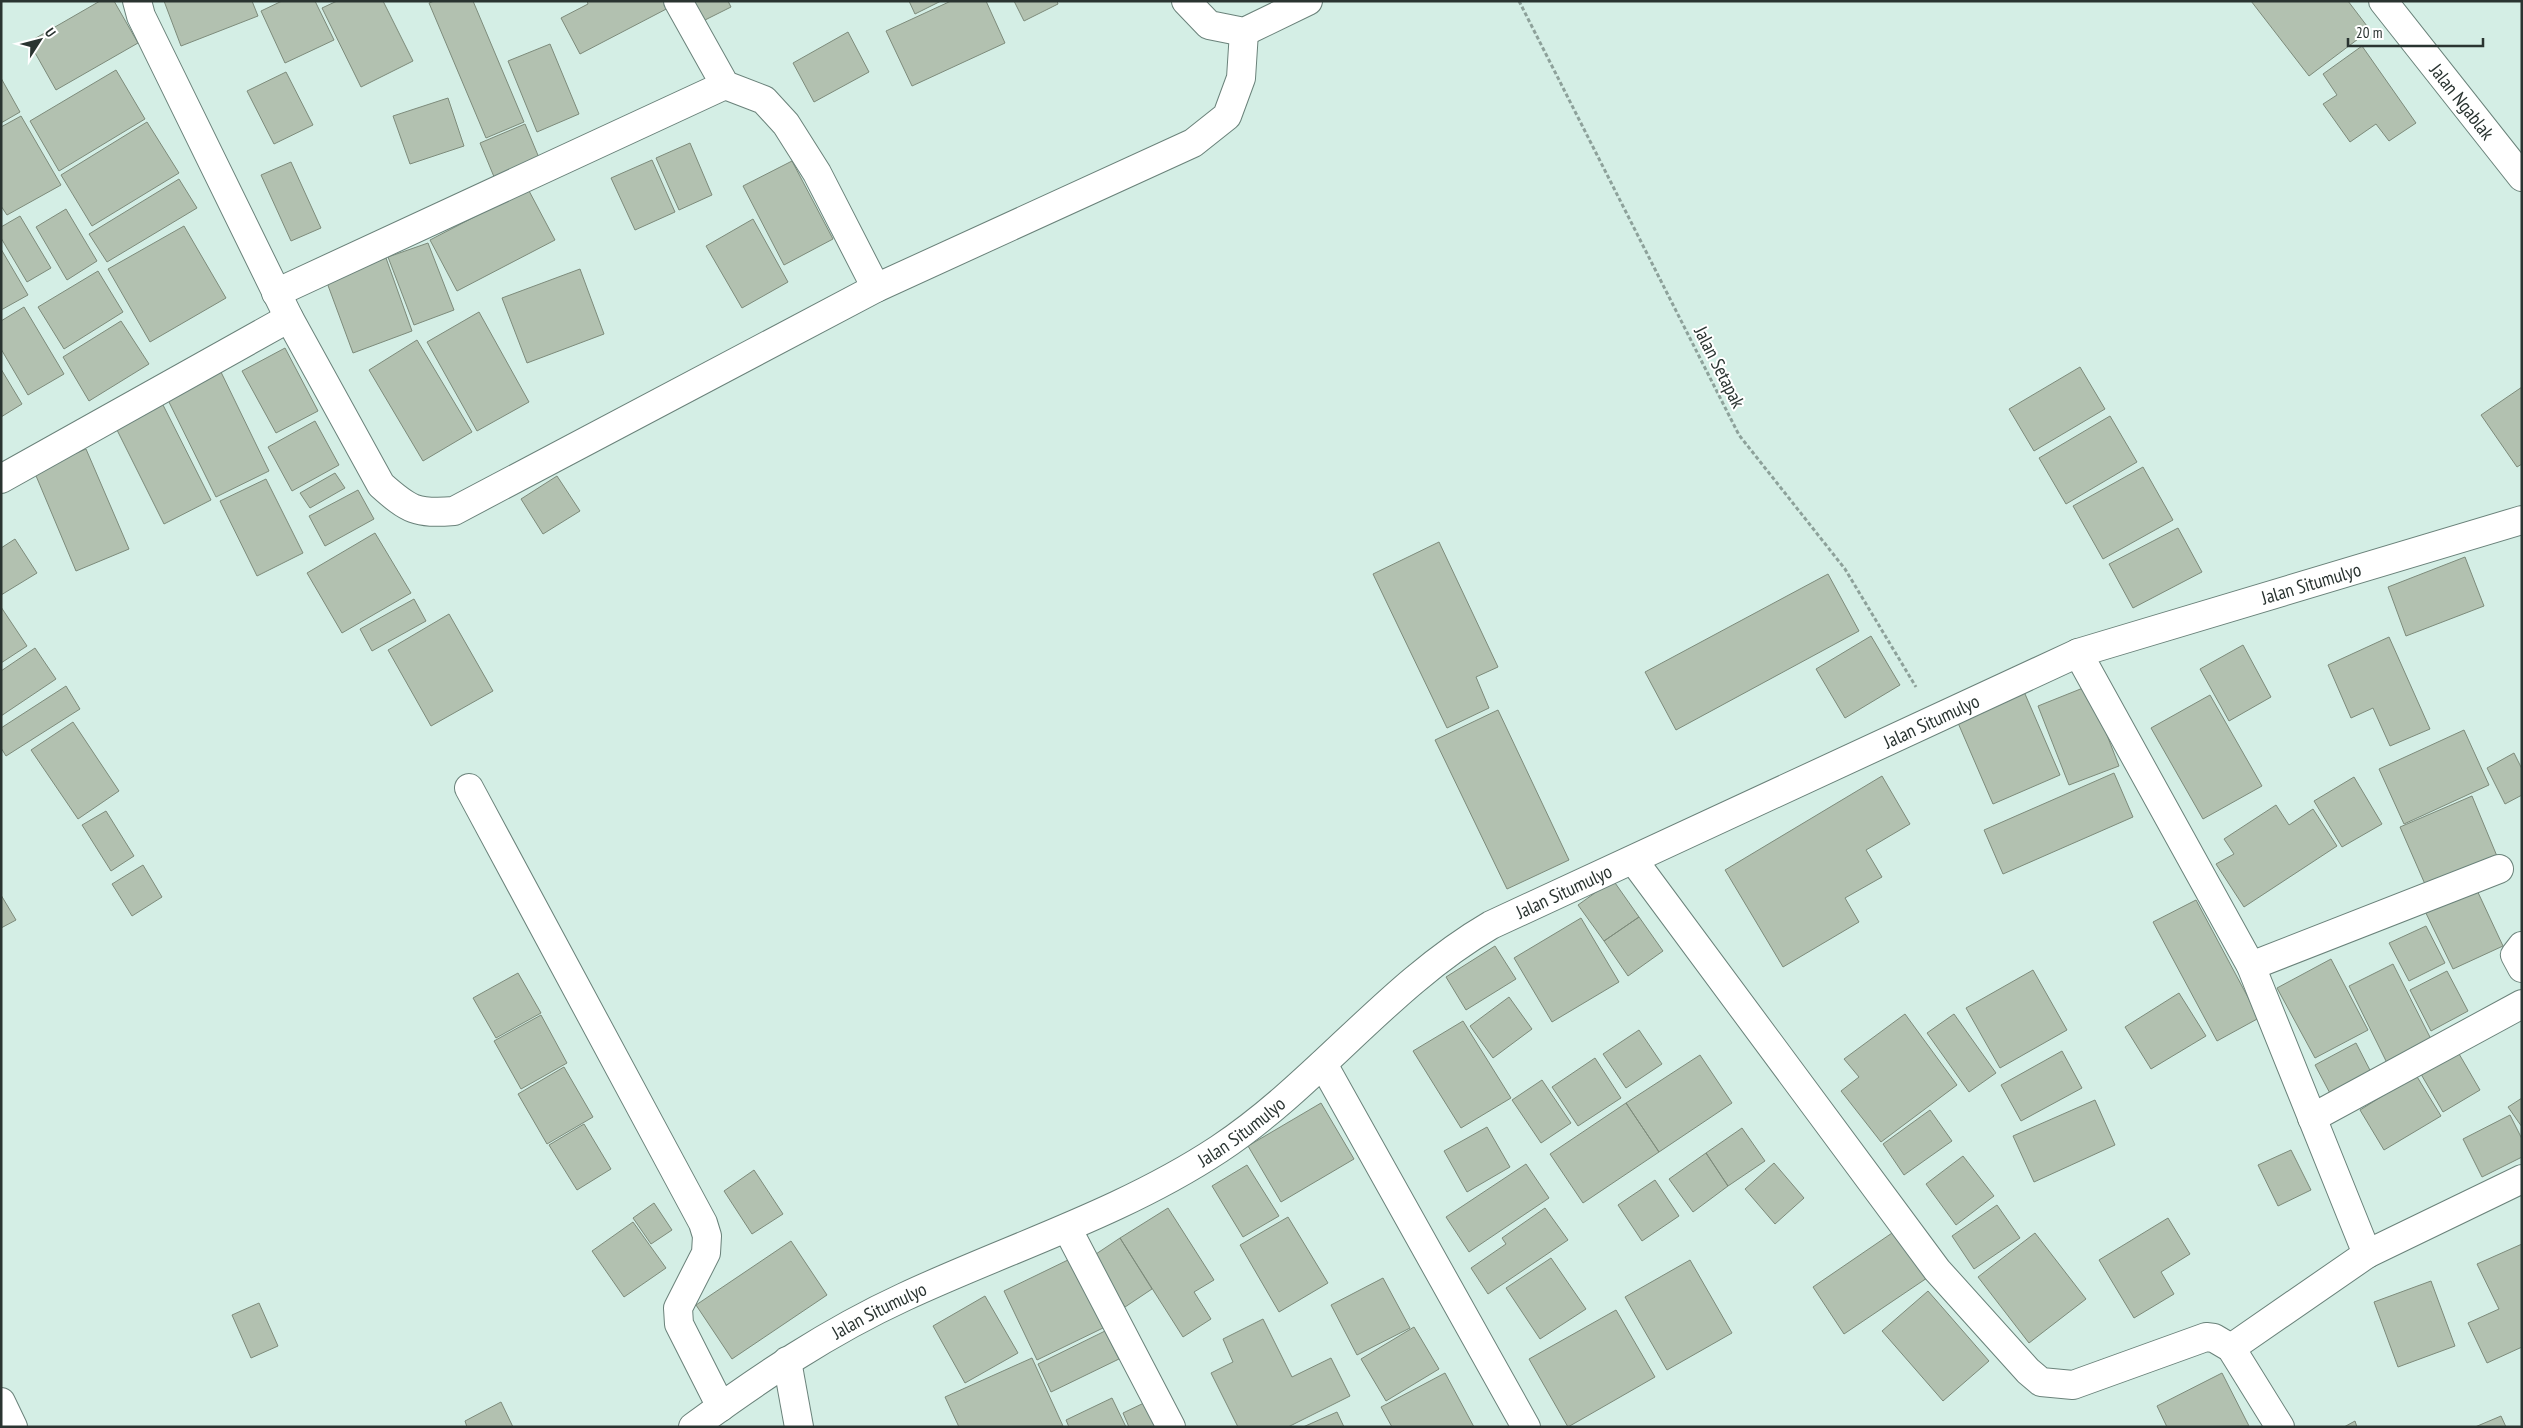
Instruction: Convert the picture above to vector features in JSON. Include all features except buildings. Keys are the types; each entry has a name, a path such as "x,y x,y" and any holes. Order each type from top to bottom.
{"street":[{"path":"137,1 140,16 276,294 381,485 403,505 427,513 454,511 876,288 1193,143 1227,116 1241,78 1244,32"},
{"path":"678,1 725,85 764,100 786,124 817,173 876,288"},
{"path":"1186,1 1209,25 1244,32 1308,1"},
{"name":"Jalan Ngablak","path":"2383,1 2522,177"},
{"path":"276,294 725,85"},
{"path":"1,479 289,318"},
{"name":"Jalan Situmulyo","path":"693,1427 787,1360 862,1317 895,1301 1067,1228 1166,1181 1219,1149 1252,1125 1323,1064 1408,984 1459,944 1522,910 1634,861 2078,653 2522,520"},
{"path":"2078,653 2251,966 2367,1254"},
{"path":"469,788 703,1223 707,1236 706,1253 678,1308 679,1324 720,1407"},
{"path":"1634,861 1937,1270 2012,1354 2041,1382 2073,1385 2206,1337 2214,1338 2231,1348 2280,1427"},
{"path":"2251,966 2499,869"},
{"path":"2522,946 2515,954 2522,968"},
{"path":"2312,1118 2522,1004"},
{"path":"1323,1064 1526,1427"},
{"path":"2231,1348 2367,1254 2522,1180"},
{"path":"1067,1228 1171,1427"},
{"path":"787,1360 799,1427"},
{"path":"1,1402 13,1427"}],"path":[{"name":"Jalan Setapak","path":"1519,1 1739,435 1845,568 1936,720"}]}
